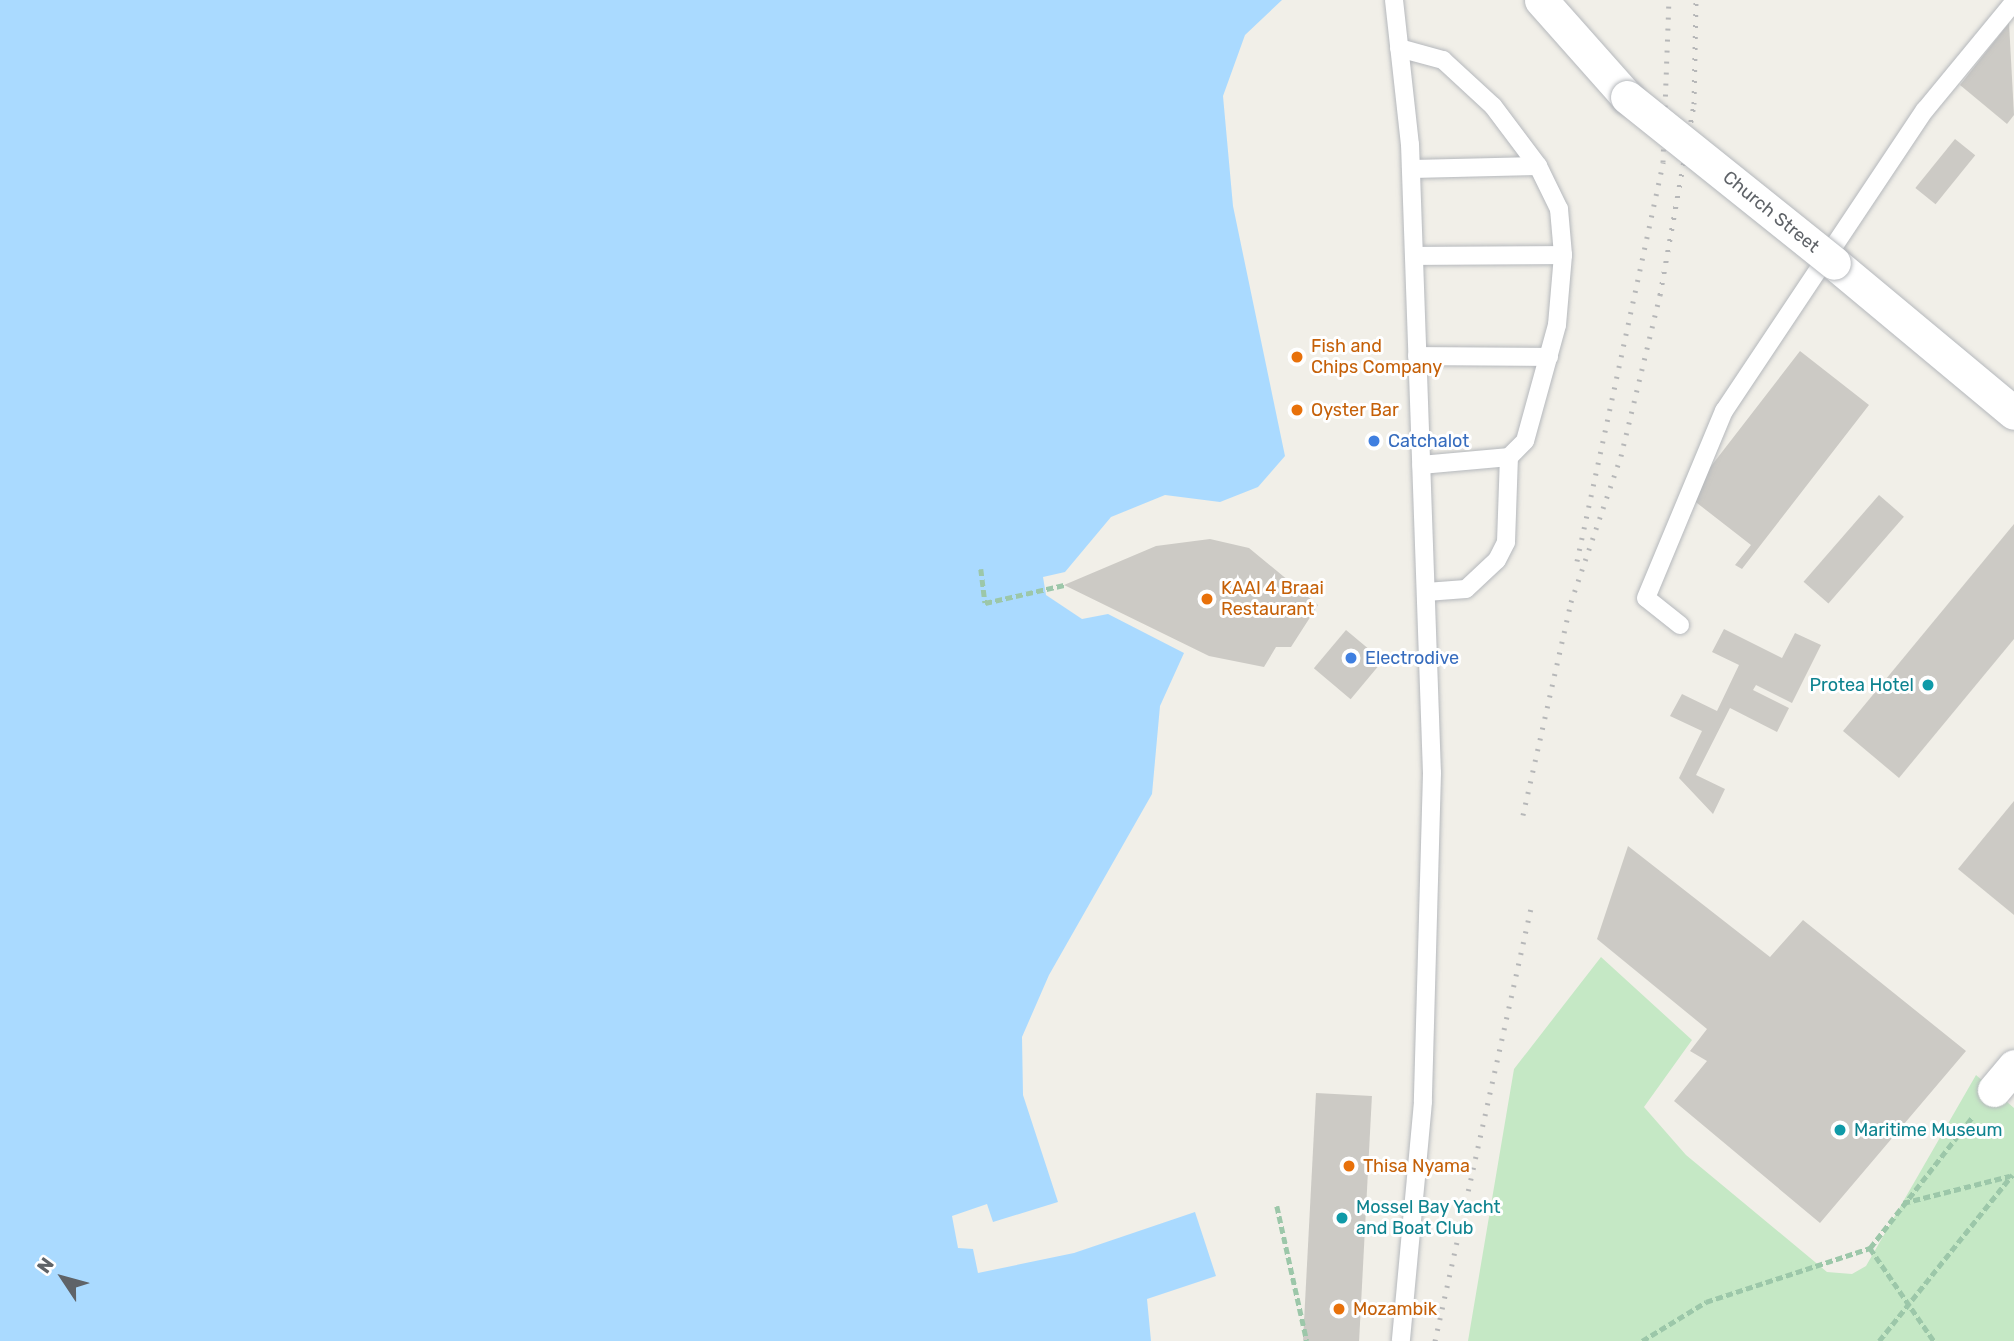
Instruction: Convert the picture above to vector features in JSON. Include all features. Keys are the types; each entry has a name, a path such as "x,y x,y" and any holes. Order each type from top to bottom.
{"street":[{"name":"Church Street","path":"1541,0 1627,97 2012,405"}],"lane":[{"path":"1394,0 1411,169 1432,773 1423,1102 1401,1341"},
{"path":"1680,625 1646,598 1724,411 1926,110 2014,2"},
{"path":"1399,48 1443,60 1468,78 1538,166 1559,209 1563,255 1549,357 1534,423 1509,457 1506,542 1497,560 1466,589 1426,593"},
{"path":"1411,169 1538,166"},
{"path":"1413,256 1563,255"},
{"path":"1417,356 1549,357"},
{"path":"1421,466 1509,457"}],"path":[{"path":"981,569 985,603 1065,585"},
{"path":"1642,1341 1706,1302 1870,1248 1902,1203 2004,1078"},
{"path":"1902,1203 2013,1175"},
{"path":"1879,1341 1910,1298 2013,1175"},
{"path":"1278,1206 1307,1341"},
{"path":"1870,1248 1910,1298 1934,1341"}],"green space":[{"path":"1601,957 1692,1040 1644,1107 1686,1155 1827,1272 1852,1274 1866,1266 1976,1075 2014,1108 2014,1341 1468,1341 1514,1069"}],"water":[{"path":"0,0 1282,0 1245,35 1223,96 1233,206 1285,456 1258,487 1220,502 1165,495 1111,517 1065,572 1043,577 1046,595 1082,619 1108,614 1184,653 1160,706 1152,794 1049,975 1022,1037 1023,1095 1058,1202 993,1222 987,1204 952,1216 958,1248 973,1249 978,1273 1074,1253 1195,1212 1216,1276 1147,1299 1151,1341 0,1341"}],"building":[{"path":"2009,23 2014,115 2007,124 1960,85"},
{"path":"1955,139 1975,155 1936,204 1915,188"},
{"path":"1800,351 1869,405 1742,569 1735,565 1751,545 1688,496"},
{"path":"1879,495 1904,517 1828,603 1804,582"},
{"name":"Protea Hotel","path":"2014,524 2014,639 1899,778 1843,731"},
{"name":"KAAI 4 Braai Restaurant","path":"1210,539 1249,548 1318,605 1291,647 1276,647 1264,667 1209,656 1064,585 1156,546"},
{"path":"1724,629 1782,658 1795,633 1821,645 1792,703 1756,685 1753,690 1789,708 1777,732 1730,708 1696,775 1725,789 1713,814 1679,778 1702,731 1670,716 1682,694 1717,711 1739,665 1712,652"},
{"path":"1346,630 1383,661 1351,699 1314,668"},
{"path":"2014,801 2014,915 1958,869"},
{"path":"1628,846 1770,957 1803,920 1966,1051 1820,1223 1674,1101 1707,1061 1690,1051 1707,1029 1597,939"},
{"name":"Mossel Bay Yacht and Boat Club","path":"1316,1093 1372,1096 1359,1341 1303,1341"}],"railway":[{"path":"1577,561 1663,162 1669,0"},
{"path":"1523,815 1571,602 1621,456 1660,295 1694,104 1696,0"},
{"path":"1435,1341 1532,903"}],"place":[{"name":"Fish and Chips Company","path":"1297,357"},
{"name":"Oyster Bar","path":"1297,410"},
{"name":"Catchalot","path":"1374,441"},
{"name":"KAAI 4 Braai Restaurant","path":"1207,599"},
{"name":"Electrodive","path":"1351,658"},
{"name":"Protea Hotel","path":"1928,685"},
{"name":"Maritime Museum","path":"1840,1130"},
{"name":"Thisa Nyama","path":"1349,1166"},
{"name":"Mossel Bay Yacht and Boat Club","path":"1342,1218"},
{"name":"Mozambik","path":"1339,1309"}]}
